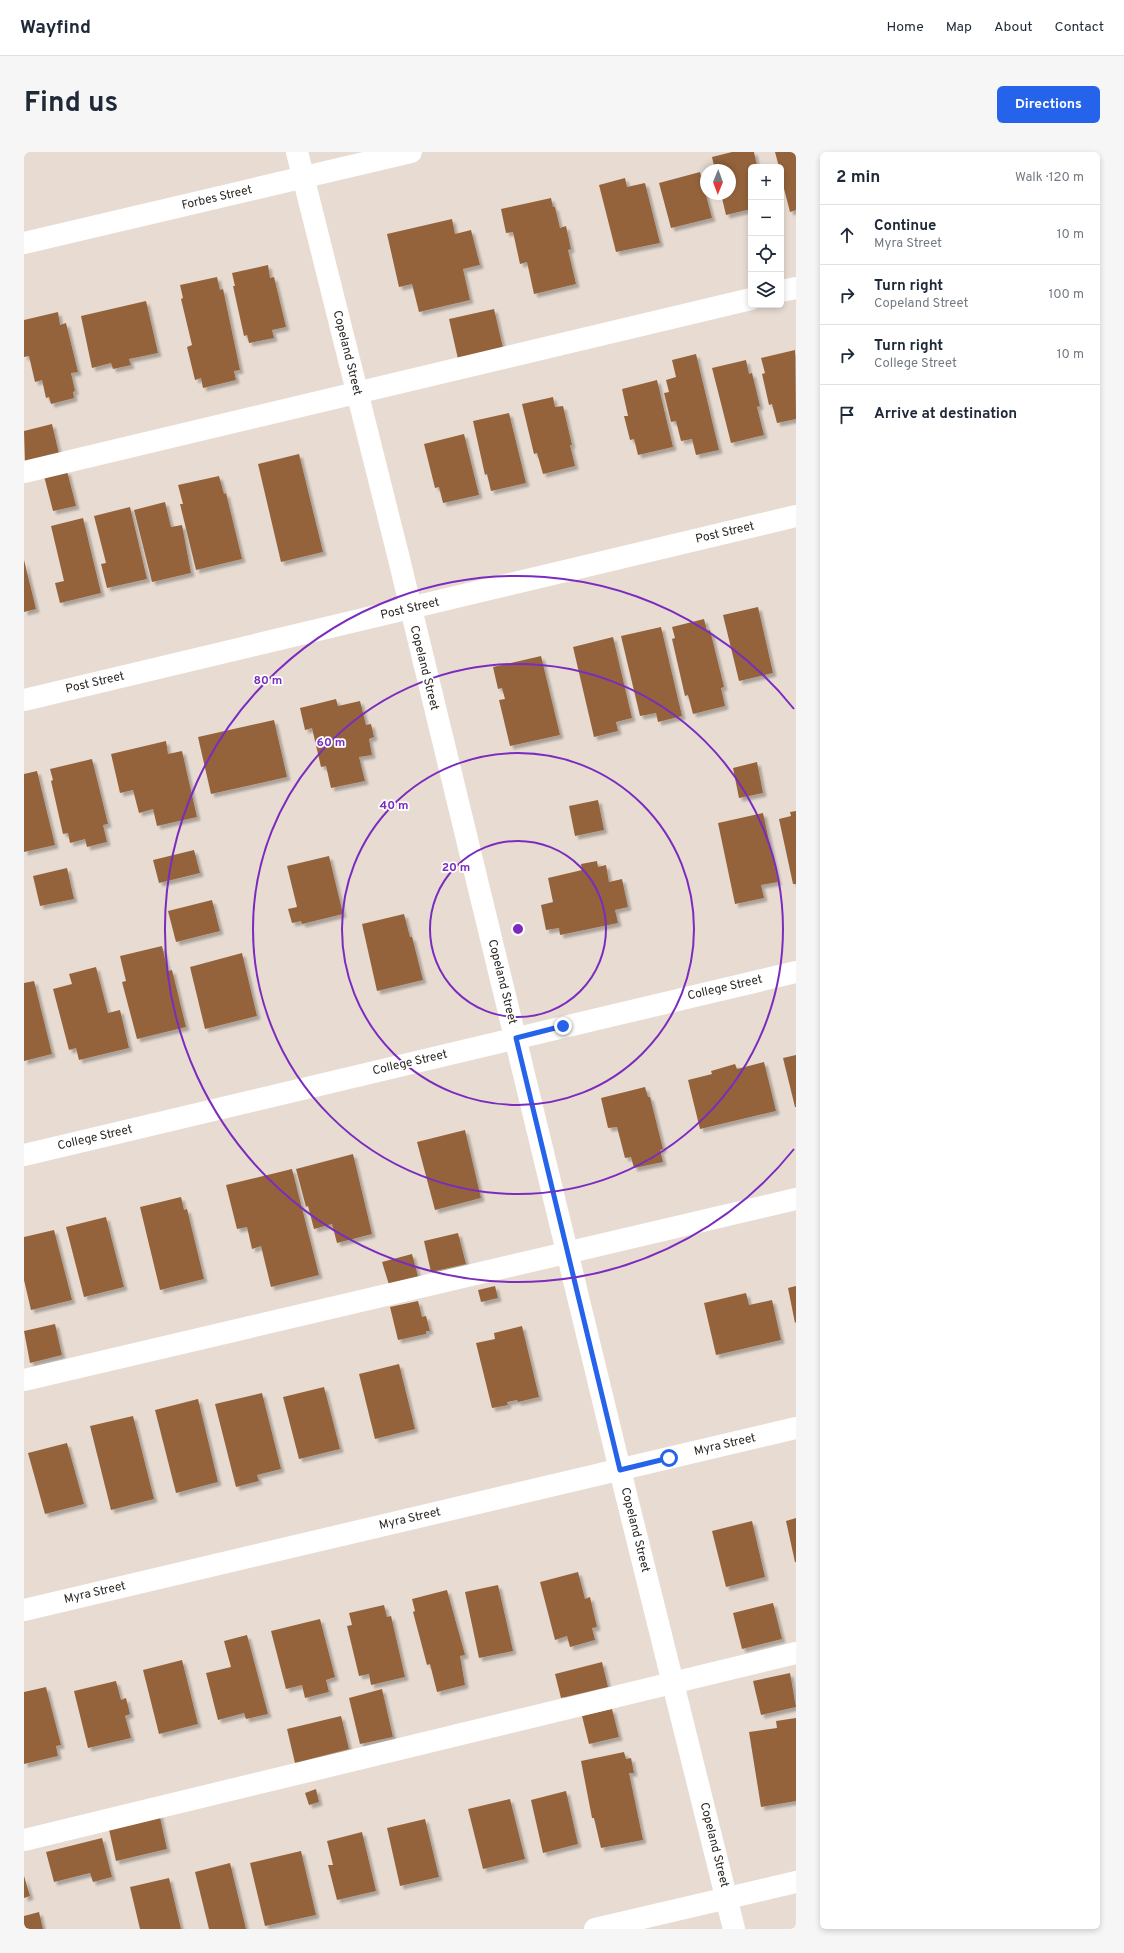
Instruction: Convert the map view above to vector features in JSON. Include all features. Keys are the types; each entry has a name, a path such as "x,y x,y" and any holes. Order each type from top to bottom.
{"street":[{"name":"Copeland Street","path":"297,152 734,1929"},
{"name":"Forbes Street","path":"24,243 411,152"},
{"path":"784,291 796,288"},
{"path":"24,472 356,391 748,299"},
{"name":"Post Street","path":"24,700 796,516"},
{"name":"College Street","path":"24,1155 796,972"},
{"path":"24,1380 520,1265 567,1252 796,1199"},
{"name":"Myra Street","path":"24,1610 796,1428"},
{"path":"24,1840 796,1653"},
{"path":"595,1929 796,1882"}],"building":[{"path":"732,152 754,152 756,164 748,164 748,210 726,215 722,200 736,200 736,164 714,164 712,157"},
{"path":"775,152 796,152 796,210 790,212 784,189 784,164 778,164"},
{"path":"700,172 700,200 707,200 712,218 671,228 659,183"},
{"path":"625,178 627,187 645,183 660,243 616,252 599,185"},
{"path":"551,198 553,207 555,207 560,228 566,226 571,249 568,250 576,284 534,294 527,262 520,264 513,232 506,233 501,209"},
{"path":"452,219 455,234 471,230 480,265 463,269 470,300 419,312 412,284 399,287 387,234"},
{"path":"268,265 270,278 274,277 286,327 272,330 274,338 249,343 247,335 244,336 233,286 235,286 232,273"},
{"path":"217,277 220,290 223,289 240,370 234,371 236,380 203,388 201,378 195,380 187,347 192,345 181,299 183,298 180,285"},
{"path":"146,301 158,353 129,359 131,365 113,369 111,363 92,368 81,316"},
{"path":"494,309 503,348 458,359 449,319"},
{"path":"58,312 60,325 66,323 78,372 71,373 75,391 73,392 74,398 51,404 49,397 46,398 42,380 35,382 29,356 24,357 24,320"},
{"path":"795,350 796,419 777,423 772,404 769,405 762,374 765,373 761,358"},
{"path":"696,354 719,450 696,455 692,439 681,441 676,421 671,422 664,393 669,392 666,380 676,377 672,360"},
{"path":"746,360 749,374 752,373 760,406 757,407 764,435 731,443 712,368"},
{"path":"657,380 673,447 638,455 634,439 630,440 624,416 628,416 622,389"},
{"path":"553,397 555,407 563,406 575,466 543,474 537,453 534,454 522,404"},
{"path":"509,413 526,483 491,491 487,474 485,475 473,421"},
{"path":"52,424 59,454 25,462 24,431"},
{"path":"464,434 479,495 443,503 439,487 435,488 424,444"},
{"path":"299,454 323,552 281,562 258,464"},
{"path":"67,471 76,506 53,511 44,476"},
{"path":"219,476 224,494 226,493 242,559 196,570 180,504 183,504 178,485"},
{"path":"165,502 171,527 182,525 191,573 152,582 134,510"},
{"path":"130,507 147,579 107,588 101,564 106,563 94,516"},
{"path":"83,518 101,593 60,603 55,583 64,581 51,526"},
{"path":"24,560 36,609 24,612"},
{"path":"758,607 773,673 739,681 723,615"},
{"path":"704,619 707,631 710,630 724,687 721,688 725,706 693,714 688,695 685,696 672,639 675,638 672,627"},
{"path":"661,627 682,716 658,722 656,713 640,716 621,636"},
{"path":"613,637 632,718 616,722 618,731 594,737 573,647"},
{"path":"541,656 560,735 510,746 499,700 505,699 502,688 498,689 493,667"},
{"path":"336,699 338,706 360,701 366,725 371,724 374,737 369,739 372,755 359,757 365,781 331,788 326,766 321,767 312,728 305,730 300,708"},
{"path":"274,720 287,777 211,794 198,737"},
{"path":"166,741 168,754 182,751 197,817 157,826 153,809 139,813 133,790 120,793 111,754"},
{"path":"92,759 108,824 103,825 107,842 87,847 85,839 70,843 68,833 63,834 51,781 53,780 50,769"},
{"path":"757,762 763,793 739,798 733,768"},
{"path":"37,771 55,845 24,852 24,774"},
{"path":"598,800 604,830 575,836 569,806"},
{"path":"796,811 796,884 793,884 779,819 791,816 790,812"},
{"path":"763,813 778,882 761,885 764,898 735,904 718,823"},
{"path":"194,850 200,873 159,883 153,860"},
{"path":"329,856 343,914 302,924 301,921 292,923 288,909 297,907 287,866"},
{"path":"597,861 598,867 606,865 609,882 622,879 628,907 615,910 618,923 560,935 559,928 546,930 541,905 553,902 548,878 582,870 581,864"},
{"path":"67,868 74,899 40,906 33,876"},
{"path":"212,900 220,931 176,942 168,911"},
{"path":"404,914 410,937 412,937 423,980 377,991 362,924"},
{"path":"162,946 168,971 172,970 186,1027 137,1039 122,982 126,981 120,956"},
{"path":"242,953 257,1016 205,1029 190,967"},
{"path":"96,967 108,1013 120,1010 129,1048 79,1060 76,1048 69,1050 53,989 72,984 69,974"},
{"path":"34,981 52,1054 24,1061 24,983"},
{"path":"796,1055 796,1107 795,1107 783,1058"},
{"path":"764,1062 776,1111 700,1129 688,1080 712,1074 711,1071 735,1064 737,1069"},
{"path":"645,1087 648,1097 650,1097 663,1149 660,1150 663,1162 634,1168 631,1157 625,1158 617,1127 608,1128 601,1098"},
{"path":"465,1130 481,1198 435,1210 417,1142"},
{"path":"353,1154 372,1234 337,1243 332,1224 314,1229 308,1206 306,1207 296,1169"},
{"path":"292,1169 319,1275 271,1287 261,1246 252,1249 247,1227 237,1229 226,1185"},
{"path":"181,1197 184,1210 187,1209 204,1279 160,1290 140,1207"},
{"path":"106,1217 124,1287 84,1297 66,1227"},
{"path":"54,1230 72,1300 31,1310 24,1280 24,1237"},
{"path":"458,1233 466,1264 431,1272 424,1241"},
{"path":"412,1254 419,1280 390,1288 382,1262"},
{"path":"495,1286 498,1298 481,1302 478,1290"},
{"path":"796,1286 796,1322 795,1323 788,1288"},
{"path":"746,1293 749,1305 772,1300 781,1340 716,1355 704,1303"},
{"path":"418,1301 422,1317 426,1316 430,1331 426,1331 426,1334 398,1340 390,1307"},
{"path":"55,1324 62,1355 30,1363 24,1331"},
{"path":"522,1326 539,1397 518,1402 517,1400 507,1402 508,1405 492,1408 476,1343 495,1339 494,1333"},
{"path":"399,1364 415,1429 375,1439 359,1374"},
{"path":"324,1387 340,1449 299,1459 283,1397"},
{"path":"262,1393 281,1469 257,1475 259,1481 236,1487 215,1404"},
{"path":"198,1399 218,1482 176,1493 155,1410"},
{"path":"133,1416 154,1499 111,1510 90,1426"},
{"path":"67,1443 84,1504 45,1514 28,1453"},
{"path":"796,1518 796,1562 795,1562 786,1521"},
{"path":"752,1521 765,1577 726,1587 712,1531"},
{"path":"578,1572 585,1599 590,1597 597,1627 592,1628 595,1640 570,1647 567,1636 555,1640 540,1582"},
{"path":"498,1585 513,1651 479,1658 465,1592"},
{"path":"447,1590 465,1655 460,1656 465,1685 437,1692 430,1664 427,1665 413,1612 415,1611 412,1599"},
{"path":"773,1603 782,1639 742,1649 733,1613"},
{"path":"384,1605 387,1617 391,1616 405,1677 371,1685 369,1674 359,1676 347,1626 352,1625 349,1613"},
{"path":"320,1619 335,1677 326,1680 329,1692 305,1698 302,1685 286,1689 271,1631"},
{"path":"247,1635 268,1714 246,1719 244,1713 218,1720 206,1673 231,1667 224,1641"},
{"path":"182,1660 198,1724 159,1734 143,1670"},
{"path":"602,1662 608,1687 561,1698 555,1674"},
{"path":"790,1673 796,1707 761,1715 753,1681"},
{"path":"116,1681 121,1700 126,1698 130,1714 125,1716 131,1738 88,1748 74,1691"},
{"path":"46,1687 61,1745 56,1746 58,1756 24,1764 24,1692"},
{"path":"382,1689 393,1737 360,1744 349,1698"},
{"path":"612,1709 619,1737 589,1744 582,1716"},
{"path":"341,1716 349,1749 295,1763 287,1729"},
{"path":"796,1718 796,1801 761,1807 749,1732 777,1728 776,1721"},
{"path":"624,1752 626,1759 631,1758 634,1773 629,1773 643,1840 601,1848 594,1818 592,1818 581,1761"},
{"path":"316,1789 319,1802 309,1805 305,1793"},
{"path":"566,1791 578,1844 543,1853 531,1800"},
{"path":"510,1799 525,1859 483,1869 468,1809"},
{"path":"159,1813 167,1849 116,1861 108,1825"},
{"path":"425,1819 439,1877 400,1886 387,1828"},
{"path":"362,1832 376,1891 337,1900 328,1865 333,1865 327,1841"},
{"path":"102,1838 112,1877 93,1882 90,1873 54,1882 46,1852"},
{"path":"301,1851 316,1915 265,1926 250,1863"},
{"path":"230,1863 246,1929 209,1929 195,1872"},
{"path":"24,1876 30,1896 24,1898"},
{"path":"169,1878 181,1929 140,1929 130,1887"},
{"path":"39,1912 43,1929 24,1929 24,1916"}],"route":[{"path":"563,1026 516,1038 620,1470 669,1458"}]}
